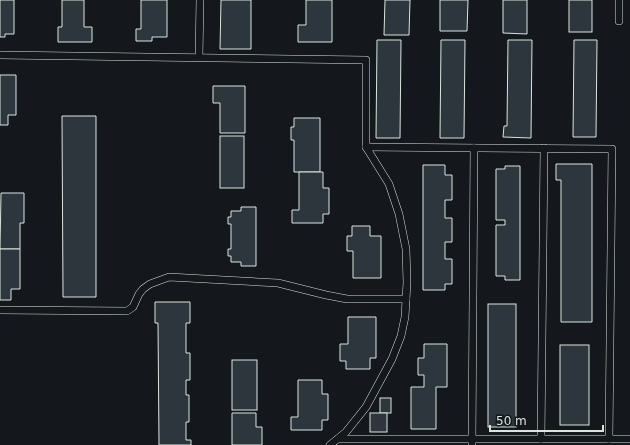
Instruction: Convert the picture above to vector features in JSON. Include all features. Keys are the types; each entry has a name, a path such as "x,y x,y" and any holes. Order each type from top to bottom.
{"lane":[{"path":"199,57 200,0"},
{"path":"619,0 619,21"},
{"path":"0,55 366,60 366,147 389,184 399,214 406,249 408,282 405,317 401,336 392,359 366,407 346,432 330,445"},
{"path":"366,147 612,149 609,439"},
{"path":"472,442 474,148"},
{"path":"541,439 544,148"},
{"path":"0,310 127,311 133,307 143,289 150,284 169,277 278,283 347,299 406,299"},
{"path":"337,439 472,442 541,439 630,439"}],"building":[{"path":"0,0 14,0 14,34 5,34 5,37 0,37"},
{"path":"62,0 84,0 84,27 92,27 92,42 58,42 58,27 62,27"},
{"path":"141,0 167,0 167,37 152,37 152,41 136,41 136,29 141,29"},
{"path":"221,0 251,0 251,49 220,49"},
{"path":"306,0 332,0 332,42 298,42 298,25 306,25"},
{"path":"385,0 410,0 409,35 384,35"},
{"path":"440,0 468,0 467,31 440,31"},
{"path":"503,0 527,0 527,34 503,33"},
{"path":"569,0 592,0 592,32 569,32"},
{"path":"377,40 401,40 400,138 376,138"},
{"path":"441,40 465,40 464,138 440,138"},
{"path":"508,40 532,40 531,138 503,137 504,126 507,126"},
{"path":"574,40 597,40 596,137 573,137"},
{"path":"0,75 16,75 16,115 8,115 8,125 0,125"},
{"path":"213,86 245,86 245,133 220,133 220,103 213,103"},
{"path":"62,116 96,116 96,297 63,297"},
{"path":"294,118 320,118 320,172 294,172 294,140 291,140 291,127 294,127"},
{"path":"220,136 244,136 244,188 220,188"},
{"path":"556,164 592,164 592,322 561,322 561,180 556,180"},
{"path":"423,165 445,165 445,175 452,175 452,200 445,200 445,218 452,218 452,242 445,242 445,259 452,259 452,284 445,284 445,290 423,290"},
{"path":"505,166 520,166 520,280 505,280 505,276 496,276 496,225 505,225 505,220 496,220 496,169 505,169"},
{"path":"299,172 323,172 323,188 329,188 329,214 323,214 323,223 292,223 292,210 299,210"},
{"path":"1,193 24,193 24,223 20,223 20,249 0,249"},
{"path":"241,207 256,207 256,266 241,266 241,262 231,262 231,256 228,256 228,249 231,249 231,224 228,224 228,217 231,217 231,211 241,211"},
{"path":"352,226 370,226 370,236 381,236 381,278 353,278 353,251 347,251 347,236 352,236"},
{"path":"0,249 20,249 20,289 11,289 11,300 0,300"},
{"path":"155,302 190,302 190,323 186,323 186,353 190,353 190,380 186,380 186,395 189,395 189,422 186,422 186,440 191,440 191,445 159,445 158,323 155,323"},
{"path":"488,304 516,304 516,427 488,427"},
{"path":"348,317 376,317 376,358 370,358 370,369 346,369 346,361 340,361 340,344 348,344"},
{"path":"424,344 447,344 447,387 436,387 436,429 411,429 411,387 424,387 424,375 418,375 418,358 424,358"},
{"path":"560,345 589,345 589,425 560,425"},
{"path":"232,360 257,360 257,410 232,410"},
{"path":"298,380 322,380 322,394 328,394 328,420 322,420 322,430 291,430 291,417 298,417"},
{"path":"380,398 391,398 391,413 380,413"},
{"path":"232,413 256,413 256,427 262,427 262,445 232,445"},
{"path":"370,413 387,413 387,432 370,432"}]}
